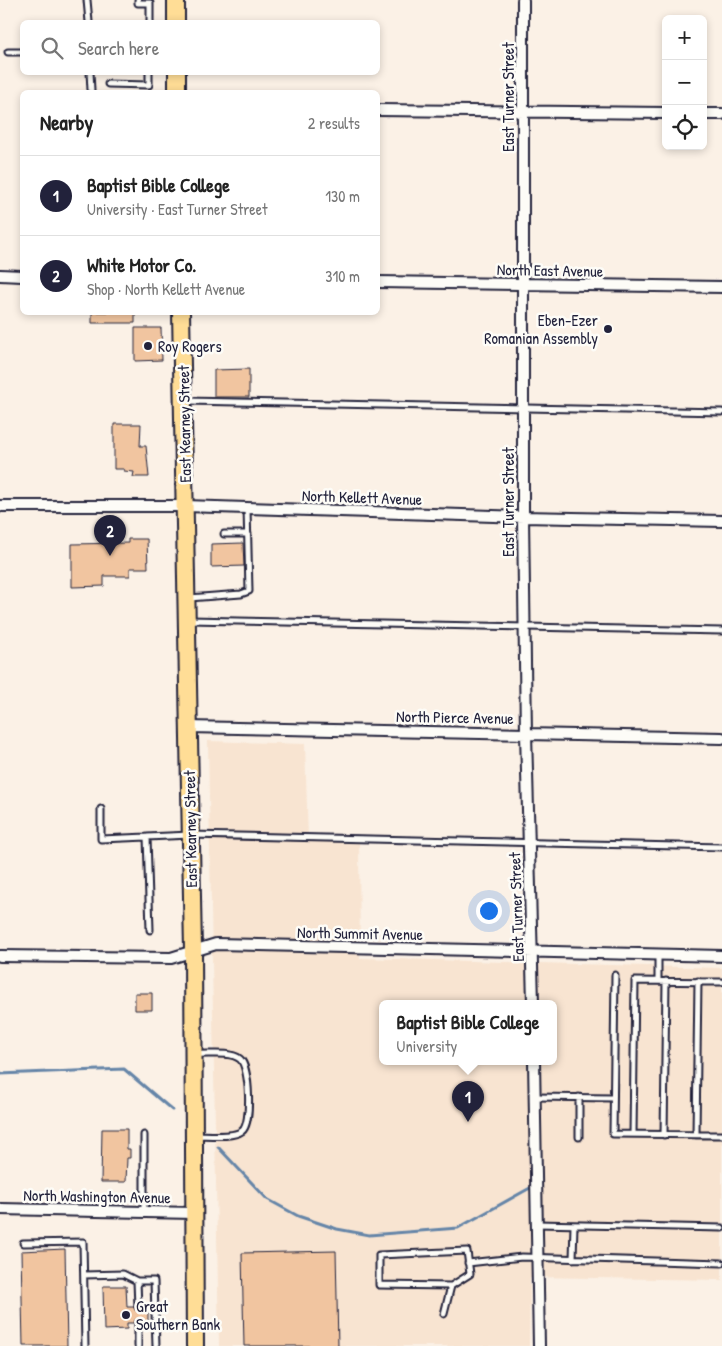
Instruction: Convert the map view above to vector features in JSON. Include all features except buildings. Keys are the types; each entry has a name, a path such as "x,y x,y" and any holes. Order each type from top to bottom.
{"main road":[{"path":"176,0 176,20"},
{"path":"177,75 177,90"},
{"name":"East Kearney Street","path":"182,315 193,950 195,1346"}],"street":[{"name":"East Turner Street","path":"523,0 523,517 533,1000"},
{"path":"380,110 662,113"},
{"path":"707,114 722,114"},
{"path":"0,275 20,276"},
{"name":"North East Avenue","path":"380,282 722,287"},
{"name":"North Kellett Avenue","path":"0,506 185,506 722,522"},
{"name":"North Pierce Avenue","path":"188,727 722,738"},
{"name":"North Summit Avenue","path":"0,956 171,958 216,944 722,956"},
{"path":"534,1065 539,1346"},
{"name":"North Washington Avenue","path":"0,1210 194,1213"}],"lane":[{"path":"87,0 89,20"},
{"path":"138,0 138,3 150,2 150,20"},
{"path":"8,52 20,52"},
{"path":"90,75 91,90"},
{"path":"108,84 149,85 149,75"},
{"path":"183,400 722,412"},
{"path":"186,598 241,594 249,591 247,508"},
{"path":"224,534 248,534"},
{"path":"187,620 722,631"},
{"path":"101,809 101,839 190,835 722,847"},
{"path":"146,837 150,930"},
{"path":"658,955 658,981"},
{"path":"615,975 613,1134 722,1135"},
{"path":"633,1134 635,981 722,982"},
{"path":"664,1134 666,981"},
{"path":"696,1135 698,982"},
{"path":"193,1054 233,1055 242,1060 247,1070 248,1120 244,1130 236,1135 194,1135"},
{"path":"535,1097 613,1098"},
{"path":"579,1097 579,1137"},
{"path":"144,1135 144,1212"},
{"path":"537,1224 722,1228"},
{"path":"573,1259 574,1225"},
{"path":"22,1243 83,1242 85,1346"},
{"path":"466,1251 470,1274 451,1286 379,1285 379,1254 466,1251"},
{"path":"468,1263 522,1257 722,1263"},
{"path":"84,1275 123,1274 137,1281 154,1281 156,1346"},
{"path":"137,1281 138,1307"},
{"path":"444,1314 451,1286"},
{"path":"138,1323 138,1346"}],"shaded area":[{"path":"208,741 305,744 308,839 359,840 360,958 722,968 722,1280 530,1277 529,1346 219,1346"}],"waterway":[{"path":"0,1074 124,1069 172,1110"},
{"path":"218,1147 267,1199 298,1216 337,1229 369,1235 458,1228 530,1188"}],"place":[{"name":"Eben-Ezer Romanian Assembly","path":"608,329"},
{"name":"Roy Rogers","path":"148,346"},
{"name":"White Motor Co.","path":"110,556"},
{"name":"Baptist Bible College","path":"468,1122"},
{"name":"Great Southern Bank","path":"126,1315"}]}
